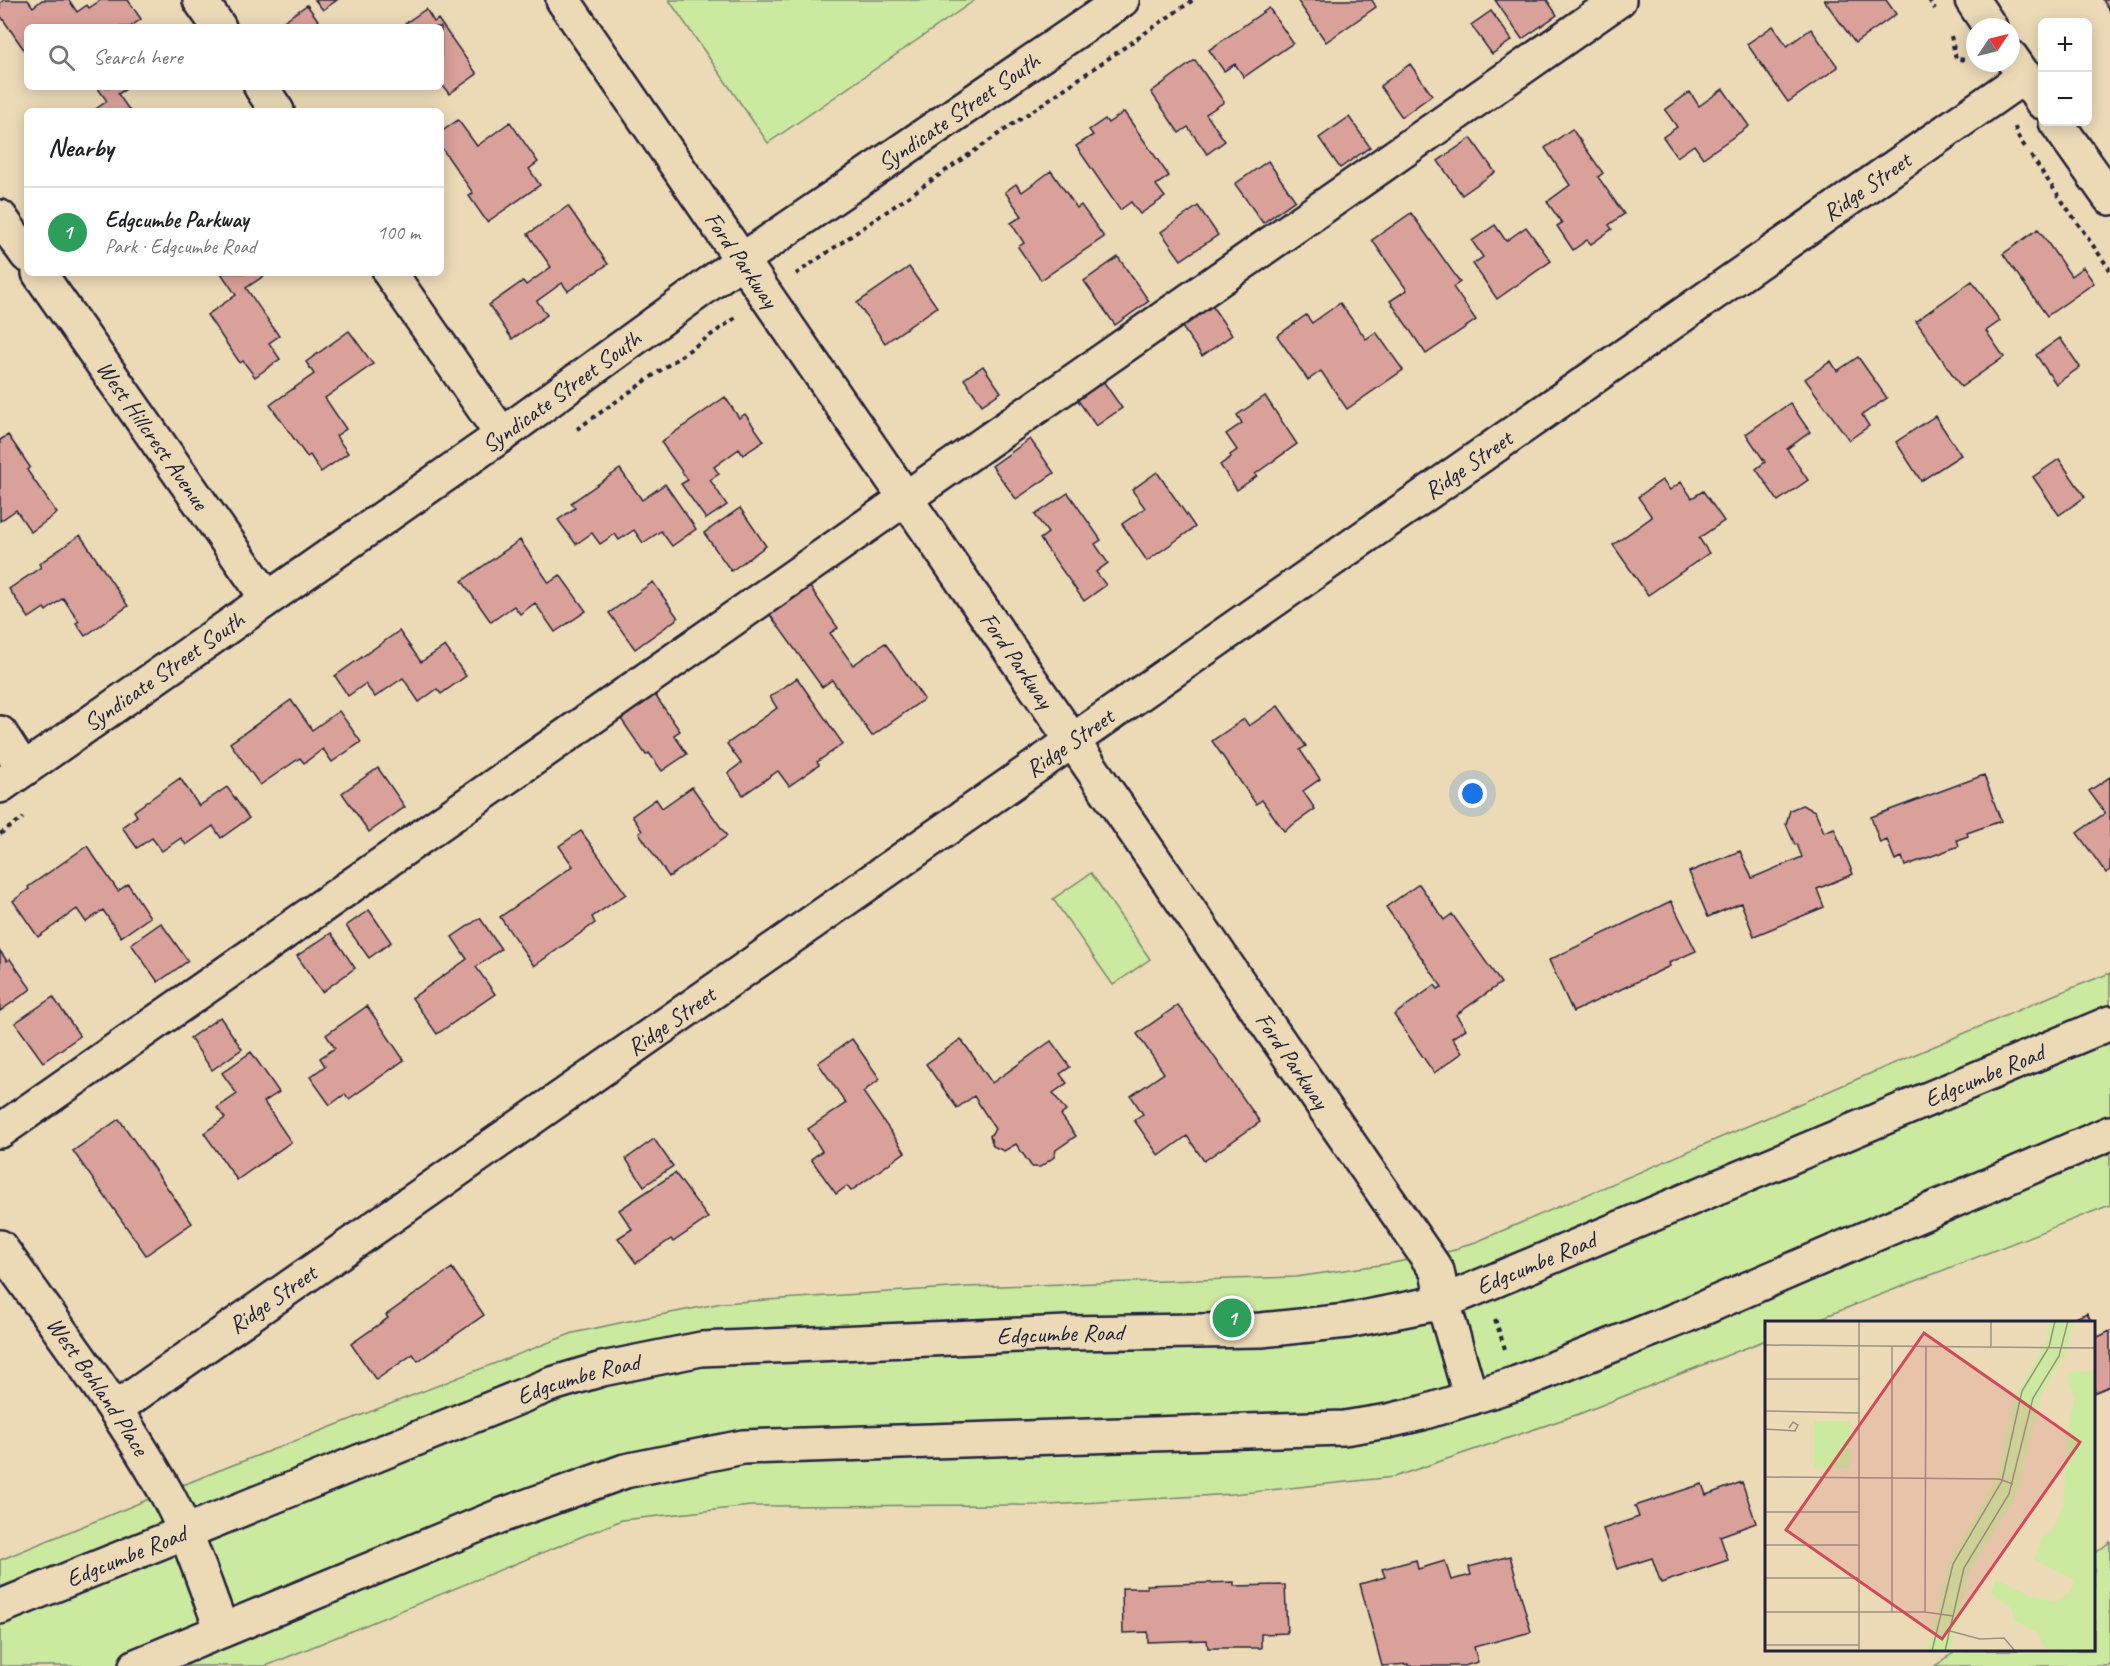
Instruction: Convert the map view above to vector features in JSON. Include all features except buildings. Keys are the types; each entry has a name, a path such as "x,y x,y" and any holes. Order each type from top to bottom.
{"street":[{"path":"200,0 217,24"},
{"name":"Ford Parkway","path":"563,0 1437,1271 1443,1302 1471,1398"},
{"name":"Syndicate Street South","path":"12,777 502,435 742,260 1122,0"},
{"path":"0,1131 1619,0"},
{"path":"1972,0 1984,18"},
{"name":"Ridge Street","path":"115,1409 2026,78"},
{"path":"263,90 275,108"},
{"path":"2059,126 2110,198"},
{"path":"0,217 24,251"},
{"name":"West Hillcrest Avenue","path":"41,276 267,598"},
{"path":"392,276 502,435"},
{"path":"0,733 12,777"},
{"name":"Edgcumbe Road","path":"0,1607 549,1385 602,1369 655,1357 701,1349 754,1346 1067,1333 1261,1330 1347,1321 1443,1302 2110,1023"},
{"path":"136,1666 500,1516 625,1471 742,1447 1344,1428 1388,1421 1517,1383 1678,1319 2110,1133"},
{"name":"West Bohland Place","path":"0,1247 115,1409 169,1499 184,1531 222,1630"}],"path":[{"path":"790,278 1192,0"},
{"path":"2015,127 2017,135 2110,270"},
{"path":"1494,1317 1508,1355"}],"green space":[{"path":"669,0 975,0 768,143"},
{"path":"1091,873 1150,959 1113,985 1053,899"},
{"path":"2110,973 2110,1205 1814,1321 1765,1321 1765,1340 1579,1414 1394,1477 1233,1494 1049,1505 751,1506 622,1520 266,1666 0,1666 0,1560 215,1472 573,1333 722,1303 966,1287 1296,1277 1393,1263 1455,1250"},
{"path":"2110,1542 2110,1666 1935,1666 1957,1651 2095,1651 2095,1553"}],"place":[{"name":"Edgcumbe Parkway","path":"1232,1318"}]}
